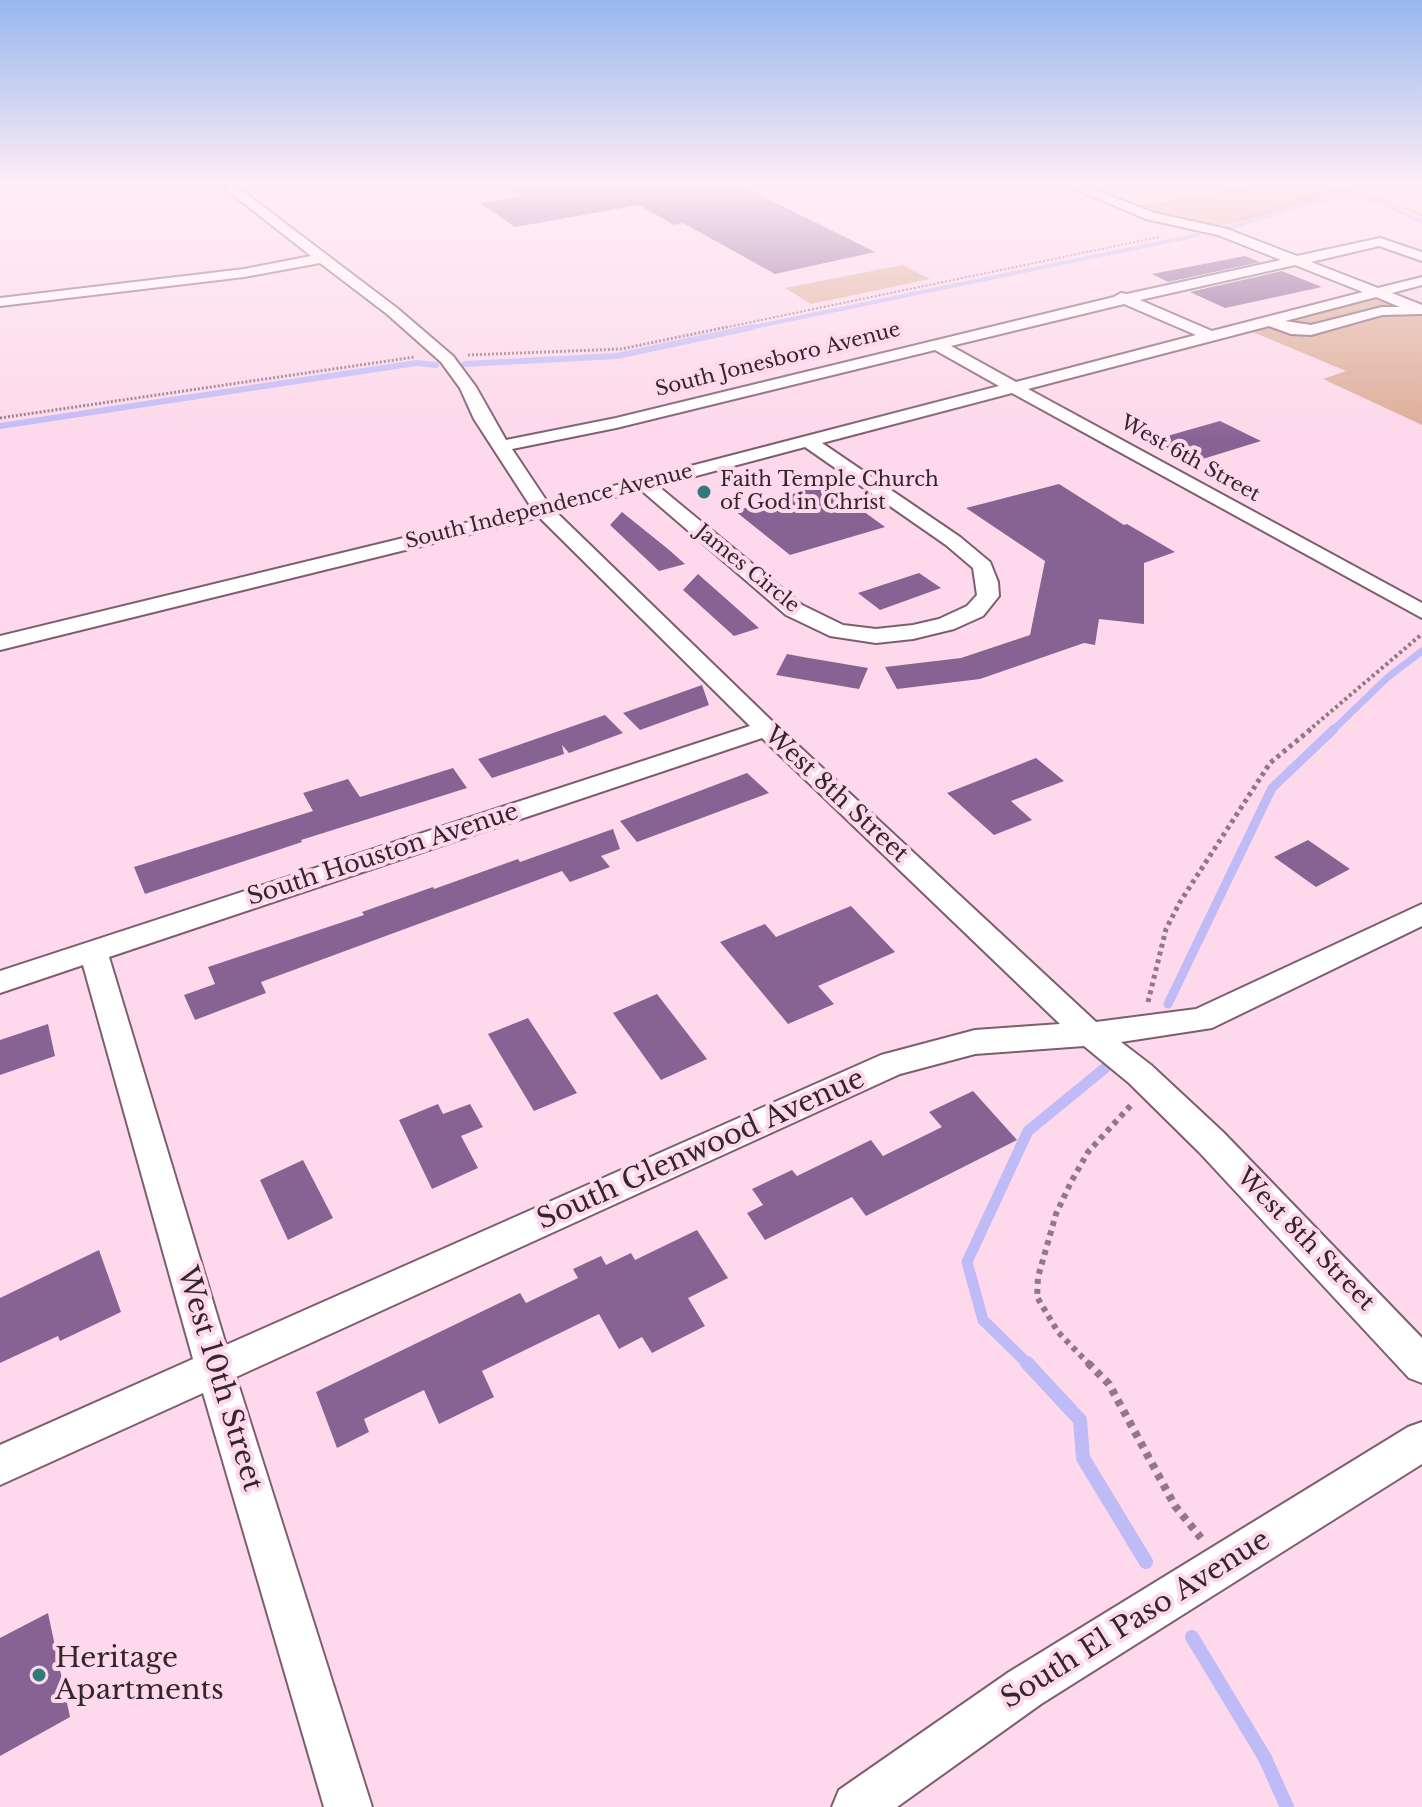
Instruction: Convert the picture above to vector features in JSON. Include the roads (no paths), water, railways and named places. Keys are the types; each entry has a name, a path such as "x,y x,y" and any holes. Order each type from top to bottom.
{"street":[{"path":"0,302 258,270"},
{"name":"West 8th Street","path":"338,270 392,311 443,356 468,387 483,419 543,510 766,729 1090,1034 1140,1074 1211,1142 1422,1365"},
{"name":"South Jonesboro Avenue","path":"501,446 616,423 1251,270"},
{"path":"1323,270 1421,309"},
{"name":"South Independence Avenue","path":"0,643 543,510 1422,281"},
{"path":"1108,291 1208,335"},
{"path":"1268,320 1291,329 1311,330 1382,311 1421,309"},
{"name":"West 6th Street","path":"937,345 1422,612"},
{"name":"James Circle","path":"644,483 794,610 838,631 876,636 913,632 946,624 975,611 988,596 983,566 953,541 808,441"},
{"name":"South Houston Avenue","path":"0,982 766,729"},
{"name":"South Glenwood Avenue","path":"0,1465 892,1064 975,1042 1090,1034 1201,1020 1422,914"},
{"name":"West 10th Street","path":"93,950 215,1370 348,1807"},
{"name":"South El Paso Avenue","path":"856,1807 1025,1688 1422,1441"}],"waterway":[{"path":"744,329 1027,270"},
{"path":"465,364 617,356 753,327"},
{"path":"0,426 416,363 436,365"},
{"path":"1332,731 1388,677 1422,651"},
{"path":"1168,1004 1272,788 1334,729"},
{"path":"1027,1363 983,1320 967,1262 1028,1131 1105,1068"},
{"path":"1027,1363 1080,1420 1083,1458 1146,1562"},
{"path":"1192,1637 1265,1758 1287,1807"}],"place":[{"name":"Faith Temple Church of God in Christ","path":"704,492"},
{"name":"Heritage Apartments","path":"39,1675"}]}
